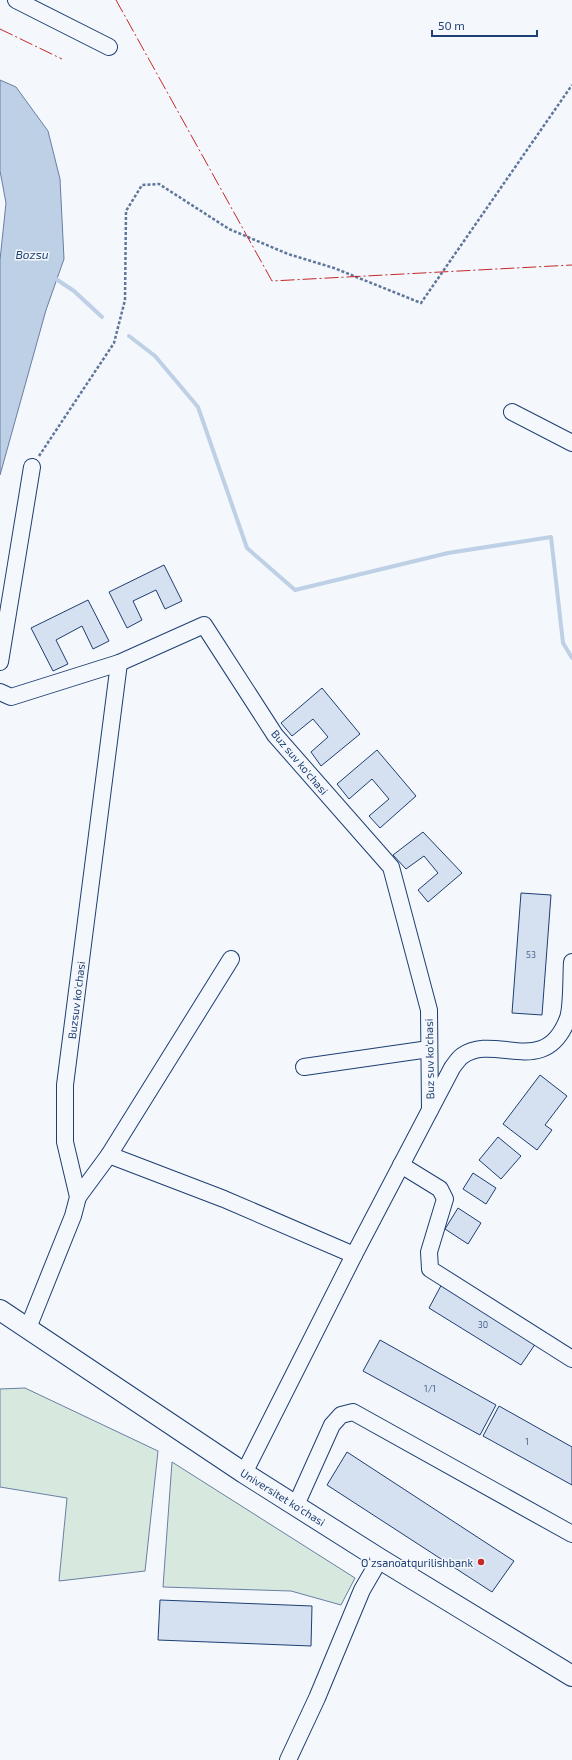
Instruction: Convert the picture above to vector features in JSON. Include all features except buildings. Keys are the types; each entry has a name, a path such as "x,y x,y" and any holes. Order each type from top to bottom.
{"main road":[{"name":"Universitet ko'chasi","path":"0,1310 244,1472 380,1559 572,1676"}],"street":[{"path":"16,0 109,47"},
{"path":"512,412 572,443"},
{"path":"0,662 32,467"},
{"name":"Buz suv ko'chasi","path":"0,692 11,698 119,664 204,625 275,735 391,867 428,1010 430,1110"},
{"name":"Buzsuv ko'chasi","path":"28,1328 73,1216 78,1197 65,1142 64,1085 119,664"},
{"path":"78,1197 109,1156 231,959"},
{"path":"244,1472 354,1255 452,1068 463,1056 482,1049 538,1051 548,1046 560,1032 568,1017 572,962"},
{"path":"304,1067 429,1048"},
{"path":"109,1156 224,1200 354,1255"},
{"path":"401,1165 440,1189 445,1199 428,1252 430,1269 572,1359"},
{"path":"296,1505 332,1425 341,1415 353,1412 572,1534"},
{"path":"288,1760 362,1590 380,1559"}],"path":[{"path":"32,467 114,343 125,300 126,211 142,185 159,184 229,229 288,254 334,268 421,303 572,85"}],"shaded area":[{"path":"25,1388 158,1451 145,1571 59,1581 67,1498 0,1487 0,1389"},
{"path":"172,1462 355,1578 341,1605 291,1591 163,1587"}],"water":[{"name":"Bozsu","path":"0,80 16,87 48,131 60,179 64,259 46,310 0,475 0,260 6,203 0,171"}],"waterway":[{"path":"53,277 74,291 102,317"},
{"path":"129,336 155,356 198,407 247,548 295,590 448,553 551,537 563,643 572,658"}],"power":[{"path":"116,0 272,281 572,265"},
{"path":"0,29 62,59"}],"place":[{"name":"Oʻzsanoatqurilishbank","path":"481,1562"}]}
